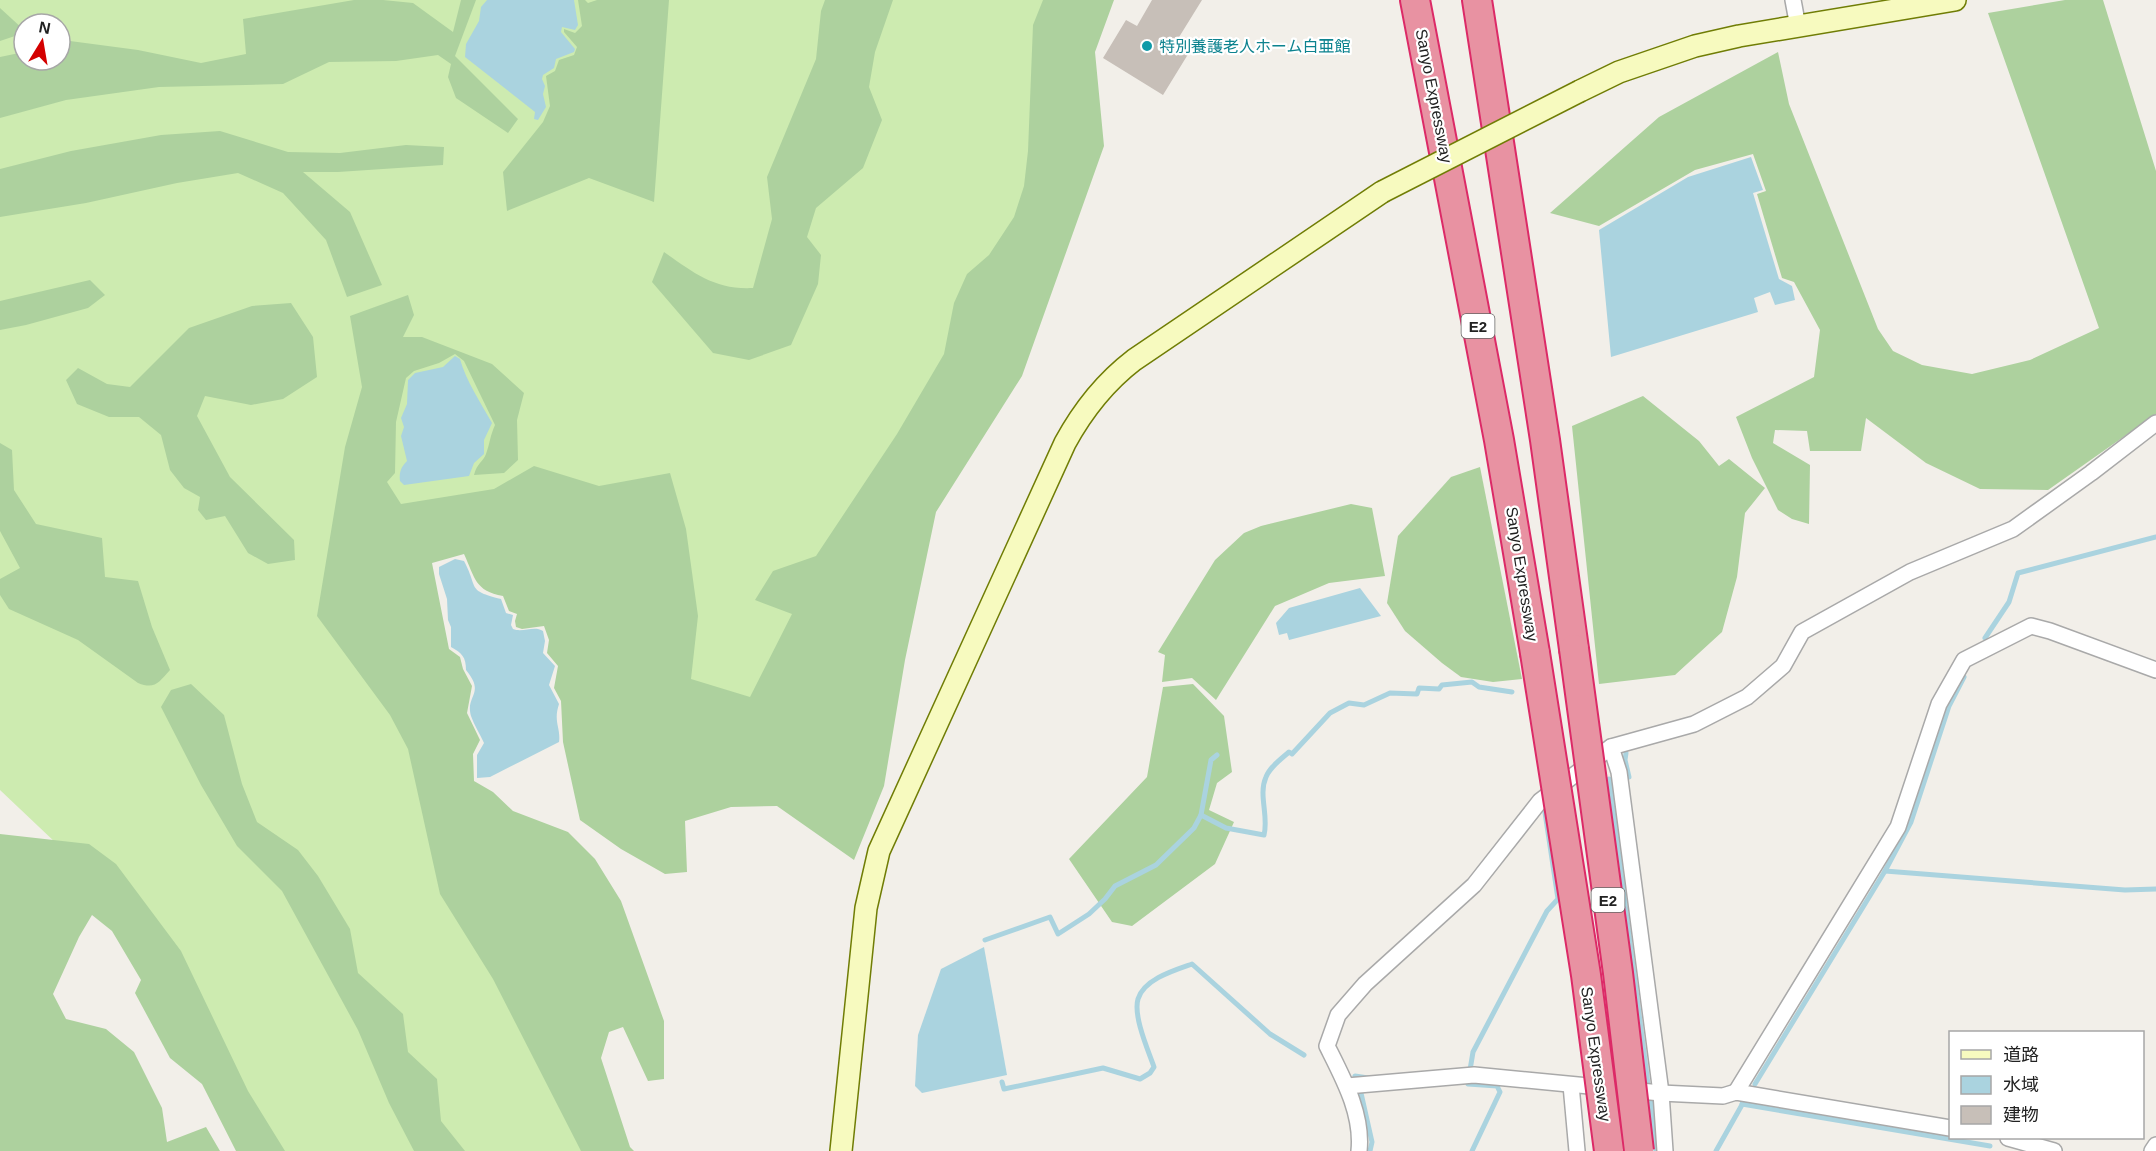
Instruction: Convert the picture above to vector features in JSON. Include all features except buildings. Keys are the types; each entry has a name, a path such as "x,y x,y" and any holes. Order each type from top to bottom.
{"highway":[{"name":"Sanyo Expressway","path":"1415,0 1499,440 1535,653 1586,975 1609,1151"},
{"name":"Sanyo Expressway","path":"1478,0 1545,440 1616,962 1639,1151"}],"street":[{"path":"1793,0 1798,27"},
{"path":"842,1151 866,908 879,851 1065,443 1077,422 1104,386 1134,360 1382,192 1619,72 1695,46 1955,0"},
{"path":"1359,1151 1361,1134 1347,1086 1327,1046 1338,1015 1365,984 1474,885 1540,801 1611,747 1694,724 1747,696 1783,666 1802,632 1910,572 2013,528 2091,473 2156,423"},
{"path":"1736,1092 1898,827 1939,705 1964,660 2031,626 2156,670"},
{"path":"1611,747 1619,772 1661,1093 1665,1151"},
{"path":"1347,1086 1474,1075 1661,1093 1723,1096 1736,1092 1949,1128"},
{"path":"1571,1085 1577,1151"},
{"path":"2015,1139 2051,1150"},
{"path":"2152,1151 2156,1145"}],"green space":[{"path":"0,0 1050,0 1030,181 1020,219 950,356 752,702 683,680 601,491 500,494 397,510 397,712 589,1151 270,1151 57,844 0,790"},
{"path":"354,0 383,0 413,3 453,32 461,0 476,0 455,56 518,119 508,133 456,98 448,77 451,64 438,55 396,61 329,62 283,84 159,87 66,100 0,118 0,57 12,54 12,72 72,72 72,41 138,50 201,63 246,54 243,19"},
{"path":"578,0 585,0 588,3 597,0 669,0 654,202 589,178 507,211 503,172 543,122 550,106 546,76 555,71 559,60 574,55 577,47 564,29 575,33 582,26"},
{"path":"825,0 893,0 875,52 869,87 882,120 863,168 816,208 807,237 821,255 818,284 791,345 749,360 713,353 652,282 664,252 706,279 727,286 753,288 772,219 767,177 816,59 821,11"},
{"path":"1043,0 1114,0 1095,52 1104,146 1022,376 936,512 905,660 884,786 854,860 777,806 731,807 685,821 687,872 665,874 621,849 580,820 563,742 561,701 554,688 558,666 547,653 549,640 544,626 522,629 516,627 517,614 509,611 503,596 481,587 464,554 432,563 449,649 460,657 463,669 472,686 467,713 480,740 473,754 474,781 493,792 513,811 568,832 595,859 621,901 664,1021 664,1079 648,1081 623,1027 609,1032 601,1058 630,1147 634,1151 581,1151 493,979 440,894 408,749 390,715 317,616 345,447 362,387 350,316 408,295 414,315 403,337 422,337 492,364 524,393 517,420 518,460 504,473 474,475 486,454 495,425 464,361 455,354 439,363 414,371 406,378 396,422 395,473 387,482 401,504 494,489 534,466 599,486 670,473 686,529 698,616 691,679 750,697 792,614 755,600 773,571 816,556 897,434 944,354 954,303 967,274 989,255 1014,217 1024,186 1028,151 1033,25"},
{"path":"2065,0 2103,0 2156,171 2156,414 2048,490 1980,489 1926,463 1866,418 1861,451 1810,451 1807,431 1775,430 1773,443 1810,465 1809,524 1792,519 1778,510 1752,458 1736,417 1814,377 1820,330 1794,282 1782,278 1757,194 1766,191 1753,154 1695,170 1599,226 1550,213 1659,117 1778,52 1789,104 1878,329 1893,351 1922,365 1972,374 2030,360 2099,328 1988,13"},
{"path":"0,8 12,19 12,37 0,41"},
{"path":"220,131 288,152 340,153 406,145 444,147 443,165 303,172 350,212 382,285 347,297 326,240 283,193 238,173 177,183 86,203 0,217 0,169 71,151 161,135"},
{"path":"90,280 105,295 88,308 0,330 0,301"},
{"path":"291,303 313,337 317,377 283,399 251,405 205,396 197,416 230,477 294,540 295,560 268,564 248,553 225,516 206,520 198,510 200,497 184,488 170,470 161,435 139,417 109,417 77,404 66,380 78,368 107,384 130,387 189,328 252,306"},
{"path":"1643,396 1699,441 1719,466 1729,459 1765,488 1745,513 1737,577 1722,632 1675,675 1599,684 1572,426"},
{"path":"0,443 12,450 14,490 36,524 102,538 105,577 138,581 152,627 170,670 156,684 149,686 138,683 78,640 9,609 0,595 0,579 20,568 0,531"},
{"path":"1480,467 1522,679 1493,682 1461,677 1405,631 1387,603 1398,536 1451,477"},
{"path":"1351,504 1372,508 1385,576 1329,583 1275,606 1216,700 1192,678 1162,682 1165,655 1158,652 1215,560 1244,533 1261,526"},
{"path":"191,684 224,715 242,784 257,822 298,850 318,876 350,929 358,973 403,1014 408,1052 437,1079 441,1121 465,1151 414,1151 389,1103 358,1030 282,891 237,846 201,785 161,707 171,690"},
{"path":"1193,684 1224,716 1232,772 1217,783 1209,810 1234,822 1215,864 1132,926 1112,922 1069,859 1147,777 1163,687"},
{"path":"0,834 89,844 116,864 181,951 248,1091 285,1151 236,1151 202,1084 170,1058 135,993 141,980 112,931 92,915 79,937 53,994 66,1019 106,1029 134,1052 162,1108 167,1142 206,1127 220,1151 0,1151"}],"water":[{"path":"487,0 574,0 578,25 575,30 562,27 561,32 575,49 574,52 556,59 554,68 543,75 546,107 538,120 534,119 535,112 465,57 466,44 479,21 481,7"},
{"path":"1751,157 1763,190 1753,193 1779,279 1792,286 1795,300 1775,305 1770,292 1754,298 1758,312 1611,357 1599,230 1688,177"},
{"path":"455,356 460,359 470,384 492,423 484,440 484,454 474,463 469,476 404,485 400,481 400,475 407,461 401,436 404,427 401,418 407,404 408,380 415,373 443,367"},
{"path":"455,559 464,561 478,590 501,599 506,613 513,615 511,625 513,629 543,631 545,641 543,653 555,666 549,685 559,704 557,720 559,742 490,777 477,778 477,755 484,743 471,716 470,703 475,690 474,684 466,670 463,656 451,647 447,599 439,574 439,567"},
{"path":"1360,588 1381,616 1289,640 1287,633 1279,635 1276,623 1289,608"},
{"path":"984,947 1007,1075 922,1093 915,1086 918,1035 941,969"}],"waterway":[{"path":"1985,638 2009,602 2018,573 2156,537"},
{"path":"1755,1084 1885,871 1911,822 1949,706 1964,677"},
{"path":"1201,815 1226,828 1264,835 1263,791 1268,773 1289,752 1292,754 1330,713 1349,703 1364,705 1390,693 1417,694 1419,688 1439,689 1442,685 1472,682 1479,687 1512,692"},
{"path":"1626,753 1625,760 1629,777"},
{"path":"985,940 1050,917 1058,934 1089,914 1115,886 1156,865 1194,828 1201,815 1211,760 1217,755"},
{"path":"1609,779 1648,1084"},
{"path":"1470,1070 1473,1052 1547,911 1558,899 1544,806"},
{"path":"1885,871 2125,890 2156,889"},
{"path":"1002,1082 1004,1089 1103,1068 1140,1079 1150,1073 1154,1067 1139,1024 1138,999 1141,992 1153,981 1169,972 1192,964 1270,1034 1304,1055"},
{"path":"1356,1079 1355,1076 1368,1078"},
{"path":"1469,1079 1468,1084 1497,1086 1500,1092 1472,1151"},
{"path":"1361,1093 1372,1142 1370,1151"},
{"path":"1650,1096 1656,1151"},
{"path":"1716,1151 1743,1103"},
{"path":"1742,1104 1990,1146"}],"place":[{"name":"特別養護老人ホーム白亜館","path":"1147,46"}]}
